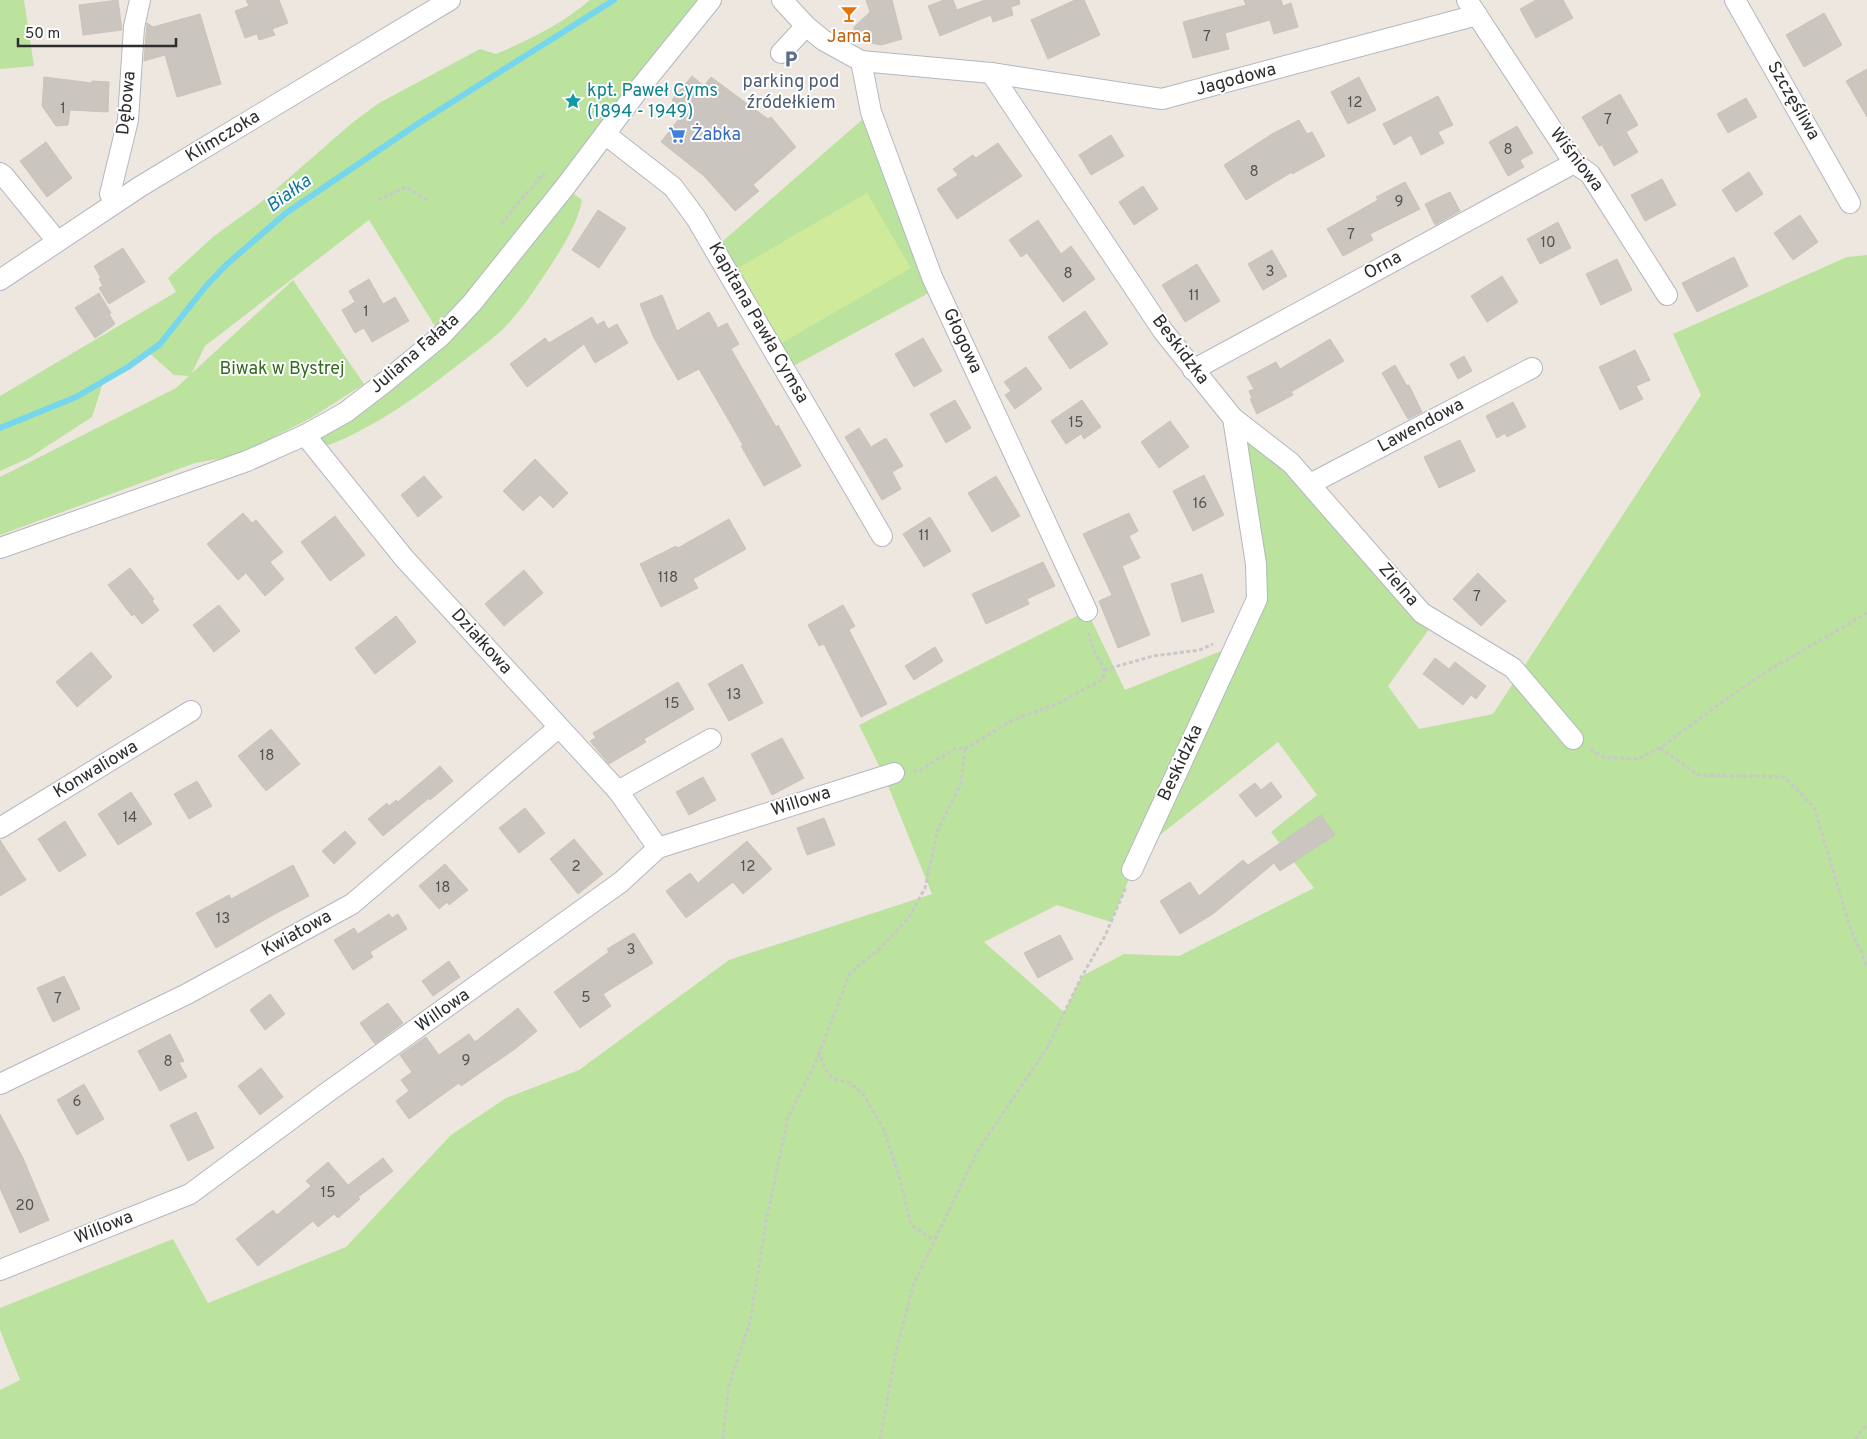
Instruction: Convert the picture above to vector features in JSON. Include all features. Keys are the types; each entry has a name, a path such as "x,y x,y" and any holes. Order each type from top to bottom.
{"street":[{"name":"Dębowa","path":"116,203 110,194 128,120 134,27 140,0"},
{"name":"Klimczoka","path":"0,280 116,203 450,0"},
{"name":"Juliana Fałata","path":"0,548 248,461 305,435 346,412 385,382 441,336 490,283 711,0"},
{"path":"782,0 806,26 823,40 861,61 991,73"},
{"name":"Szczęśliwa","path":"1735,0 1850,202"},
{"name":"Jagodowa","path":"991,73 1162,99 1472,8"},
{"name":"Wiśniowa","path":"1472,8 1574,163 1590,174 1667,295"},
{"path":"781,52 806,26"},
{"name":"Głogowa","path":"861,61 871,112 932,277 1087,611"},
{"name":"Beskidzka","path":"991,73 1163,331 1234,418 1256,564 1257,599 1132,870"},
{"name":"Kapitana Pawła Cymsa","path":"605,134 673,187 696,218 882,536"},
{"name":"Orna","path":"1193,370 1574,163"},
{"path":"0,173 58,241"},
{"name":"Lawendowa","path":"1310,484 1532,368"},
{"name":"Zielna","path":"1234,418 1290,463 1422,613 1513,668 1573,739"},
{"name":"Działkowa","path":"305,435 404,558 558,728 618,791 658,848"},
{"name":"Konwaliowa","path":"0,828 191,711"},
{"name":"Kwiatowa","path":"0,1084 185,995 352,904 558,728"},
{"path":"618,791 711,739"},
{"name":"Willowa","path":"0,1270 190,1194 325,1094 621,882 658,848 894,773"}],"path":[{"path":"501,224 543,174 547,181"},
{"path":"378,200 406,187 429,201"},
{"path":"894,773 920,770 956,748 965,750 1013,720 1059,703 1103,679 1104,670 1093,648 1086,622 1087,611"},
{"path":"1573,739 1604,757 1637,759 1660,748 1764,673 1867,613"},
{"path":"1104,670 1152,656 1200,650 1242,632"},
{"path":"1660,748 1698,774 1784,777 1814,807 1850,927 1867,966"},
{"path":"723,1439 729,1386 750,1322 766,1221 788,1118 819,1054 850,972 878,950 908,919 925,888 938,828 961,783 965,750"},
{"path":"880,1439 897,1347 914,1283 977,1152 1047,1048 1082,976 1105,936 1132,870"},
{"path":"819,1054 828,1073 834,1079 850,1083 863,1094 884,1130 900,1180 911,1226 934,1240"},
{"path":"1855,1439 1867,1424"}],"green space":[{"path":"0,0 24,0 34,66 0,69"},
{"name":"Biwak w Bystrej","path":"590,0 711,0 565,187 582,200 575,224 537,286 518,313 503,329 428,388 364,429 329,445 305,435 441,336 369,220 205,346 192,373 293,280 364,384 311,418 236,456 195,463 0,535 0,477 176,388 189,376 174,375 148,352 103,383 92,417 29,458 0,471 0,396 176,292 168,278 214,236 260,203 352,123 379,103 480,49 496,54 533,37 568,17"},
{"path":"871,112 938,288 786,370 715,248"},
{"path":"867,193 911,268 782,343 738,268"},
{"path":"1867,255 1867,1439 0,1439 0,1390 20,1380 0,1330 0,1308 173,1239 208,1303 346,1247 451,1135 506,1098 579,1070 729,960 932,894 884,776 859,725 1087,611 1125,690 1236,645 1257,599 1233,418 1435,621 1388,686 1419,729 1493,714 1701,395 1673,334 1847,257","holes":["1278,742 1317,795 1271,832 1314,888 1179,956 1124,954 1082,976 1064,1012 984,942 1057,905 1111,922 1141,850"]}],"building":[{"path":"118,0 122,30 83,35 79,5"},
{"path":"246,0 279,0 288,23 272,29 275,35 259,40 257,34 245,38 235,11 249,6"},
{"path":"866,0 892,0 902,39 881,45 855,40 854,27 870,12"},
{"path":"944,0 953,0 957,10 985,0 1019,0 1020,4 1011,7 1013,15 993,22 991,15 940,36 928,6"},
{"path":"1075,0 1084,0 1100,35 1048,59 1031,20"},
{"path":"1244,0 1281,0 1283,6 1291,3 1298,27 1274,34 1270,20 1225,33 1229,49 1193,58 1183,22 1246,5"},
{"path":"1536,0 1563,0 1573,18 1536,38 1520,9"},
{"path":"1824,13 1842,45 1804,67 1786,35"},
{"path":"200,14 221,84 177,97 165,55 144,61 147,23 153,27"},
{"path":"1867,69 1867,117 1846,81"},
{"path":"692,76 704,86 711,77 768,119 771,117 796,147 753,185 759,191 735,211 704,176 661,142 685,111 672,100"},
{"path":"44,77 92,83 92,81 109,82 108,112 70,110 68,125 56,126 42,106"},
{"path":"1359,77 1376,110 1348,124 1331,92"},
{"path":"1620,94 1638,125 1626,132 1638,152 1614,166 1602,145 1599,146 1582,117"},
{"path":"1438,96 1453,125 1438,132 1444,143 1421,155 1411,135 1394,145 1383,124"},
{"path":"1746,98 1757,117 1728,133 1717,114"},
{"path":"1299,120 1307,134 1312,132 1325,156 1292,174 1292,172 1246,200 1224,165 1272,134"},
{"path":"1517,126 1533,153 1520,160 1524,167 1508,176 1489,142"},
{"path":"1111,135 1124,156 1091,175 1079,155"},
{"path":"46,142 72,178 47,197 20,161"},
{"path":"998,143 1022,176 957,219 937,189 958,175 953,169 973,155 976,158"},
{"path":"1749,172 1763,194 1736,212 1722,190"},
{"path":"1662,179 1676,205 1645,221 1631,195"},
{"path":"1405,182 1420,209 1370,234 1373,240 1343,256 1327,229 1378,200 1376,197"},
{"path":"1143,186 1158,209 1134,225 1119,202"},
{"path":"1450,192 1460,211 1435,225 1425,204"},
{"path":"598,210 626,228 599,268 572,250"},
{"path":"1800,215 1818,242 1793,260 1774,233"},
{"path":"1038,220 1061,254 1071,246 1095,279 1063,302 1027,253 1021,257 1009,240"},
{"path":"1558,222 1571,248 1540,264 1527,239"},
{"path":"123,248 145,282 109,304 99,288 103,286 94,266"},
{"path":"1272,250 1287,276 1263,290 1248,264"},
{"path":"1734,257 1748,286 1697,312 1682,283"},
{"path":"1617,259 1632,290 1601,305 1586,274"},
{"path":"1197,264 1220,301 1185,322 1162,285"},
{"path":"1502,276 1518,302 1487,322 1471,296"},
{"path":"369,279 383,304 395,297 409,321 372,342 364,328 355,333 342,310 355,302 349,291"},
{"path":"99,293 115,324 95,338 75,308"},
{"path":"662,295 677,331 709,312 718,328 727,323 739,344 731,349 801,466 764,486 741,446 743,445 699,369 678,380 654,338 640,304"},
{"path":"1085,311 1108,344 1070,369 1048,337"},
{"path":"592,317 597,325 604,321 608,329 617,324 628,343 595,363 584,344 527,387 510,364 545,338 549,343"},
{"path":"923,338 942,371 914,387 895,354"},
{"path":"1330,339 1344,361 1291,392 1293,395 1257,414 1250,399 1252,398 1249,391 1254,389 1247,377 1276,362 1280,369"},
{"path":"1635,350 1650,380 1636,386 1643,399 1620,410 1599,367"},
{"path":"1464,356 1472,371 1458,379 1450,364"},
{"path":"1395,365 1407,386 1409,385 1422,412 1408,419 1382,373"},
{"path":"1026,367 1042,389 1015,409 1005,395 1011,391 1004,382"},
{"path":"955,400 971,428 946,443 930,414"},
{"path":"1082,400 1101,427 1084,439 1081,434 1066,444 1051,421"},
{"path":"1513,402 1526,427 1507,437 1505,433 1497,438 1486,416"},
{"path":"1170,421 1189,447 1159,468 1141,442"},
{"path":"859,428 871,447 886,438 903,466 892,472 901,489 882,500 845,437"},
{"path":"1460,440 1475,471 1439,488 1424,457"},
{"path":"535,459 568,493 553,508 540,495 523,511 503,491"},
{"path":"1204,475 1224,515 1193,531 1173,491"},
{"path":"424,476 442,497 418,517 401,495"},
{"path":"996,476 1020,516 992,532 968,493"},
{"path":"243,513 252,523 256,520 283,552 270,562 284,579 265,596 246,573 238,580 207,544"},
{"path":"1129,513 1138,531 1129,536 1140,558 1122,566 1150,635 1118,648 1099,601 1112,595 1083,534"},
{"path":"335,516 365,555 330,581 301,542"},
{"path":"930,517 951,551 924,567 903,534"},
{"path":"729,519 746,549 693,579 698,588 661,607 640,564 676,546 678,548"},
{"path":"1043,562 1055,586 1027,599 1029,604 986,624 972,594"},
{"path":"130,568 154,599 152,601 159,610 142,624 134,614 132,616 108,585"},
{"path":"524,570 543,593 504,626 485,604"},
{"path":"1478,573 1506,601 1481,626 1453,599"},
{"path":"1202,574 1214,612 1182,622 1171,584"},
{"path":"219,605 240,631 214,652 193,625"},
{"path":"843,605 855,626 849,630 887,704 861,717 824,644 819,646 808,625"},
{"path":"396,616 416,642 375,674 355,648"},
{"path":"935,647 943,661 914,680 905,666"},
{"path":"91,652 112,677 77,707 56,682"},
{"path":"1435,658 1449,669 1455,662 1486,686 1476,699 1471,695 1463,705 1423,674"},
{"path":"742,664 763,703 729,721 708,684"},
{"path":"678,682 694,709 644,739 646,742 609,764 590,741 596,738 593,733"},
{"path":"271,729 300,764 266,791 238,756"},
{"path":"782,738 804,778 772,795 751,754"},
{"path":"440,766 453,781 383,836 368,819 387,803 389,806 396,800 398,802"},
{"path":"703,777 716,800 689,815 676,792"},
{"path":"197,781 212,806 189,819 174,794"},
{"path":"1271,782 1282,797 1256,817 1239,795 1255,783 1261,790"},
{"path":"131,792 152,824 118,845 98,814"},
{"path":"525,808 545,833 519,853 499,828"},
{"path":"1321,815 1335,835 1280,871 1274,863 1213,914 1180,934 1160,901 1190,882 1199,896 1243,860 1248,865"},
{"path":"824,818 835,845 807,855 797,828"},
{"path":"65,821 86,855 59,872 38,839"},
{"path":"345,831 356,843 334,864 322,851"},
{"path":"574,839 603,874 578,894 550,859"},
{"path":"0,840 26,880 0,896"},
{"path":"747,841 772,869 743,894 733,882 686,918 666,891 690,873 698,883"},
{"path":"445,864 468,890 449,905 447,902 439,909 419,886"},
{"path":"293,865 309,896 216,948 196,913 229,895 231,899"},
{"path":"389,914 392,918 398,914 407,929 370,952 373,957 353,970 334,940 354,928 358,934"},
{"path":"634,933 653,963 603,994 611,1006 580,1028 554,992 609,952 607,949"},
{"path":"1060,935 1073,959 1038,978 1024,953"},
{"path":"449,961 460,977 433,996 422,981"},
{"path":"64,976 80,1009 53,1022 37,988"},
{"path":"270,994 285,1014 265,1030 250,1010"},
{"path":"388,1003 403,1023 375,1044 360,1023"},
{"path":"518,1008 537,1031 515,1049 461,1086 459,1083 409,1119 396,1101 409,1091 401,1080 412,1072 400,1055 426,1037 439,1055 469,1034 475,1042"},
{"path":"170,1034 184,1061 179,1063 187,1077 160,1091 138,1051"},
{"path":"261,1068 283,1097 260,1115 238,1086"},
{"path":"84,1084 104,1119 77,1135 57,1100"},
{"path":"196,1112 214,1148 188,1161 170,1125"},
{"path":"0,1114 23,1158 49,1220 20,1233 0,1188"},
{"path":"383,1158 393,1171 358,1197 360,1199 338,1218 334,1214 318,1227 313,1221 258,1266 236,1239 273,1210 277,1215 311,1186 306,1181 328,1162 348,1185"}],"waterway":[{"name":"Białka","path":"0,428 76,397 128,367 160,344 206,286 226,265 286,213 422,121 614,0"}],"place":[{"name":"Jama","path":"849,14"},
{"name":"parking pod źródełkiem","path":"791,59"},
{"name":"kpt. Paweł Cyms (1894 - 1949)","path":"573,101"},
{"name":"Żabka","path":"677,135"}]}
